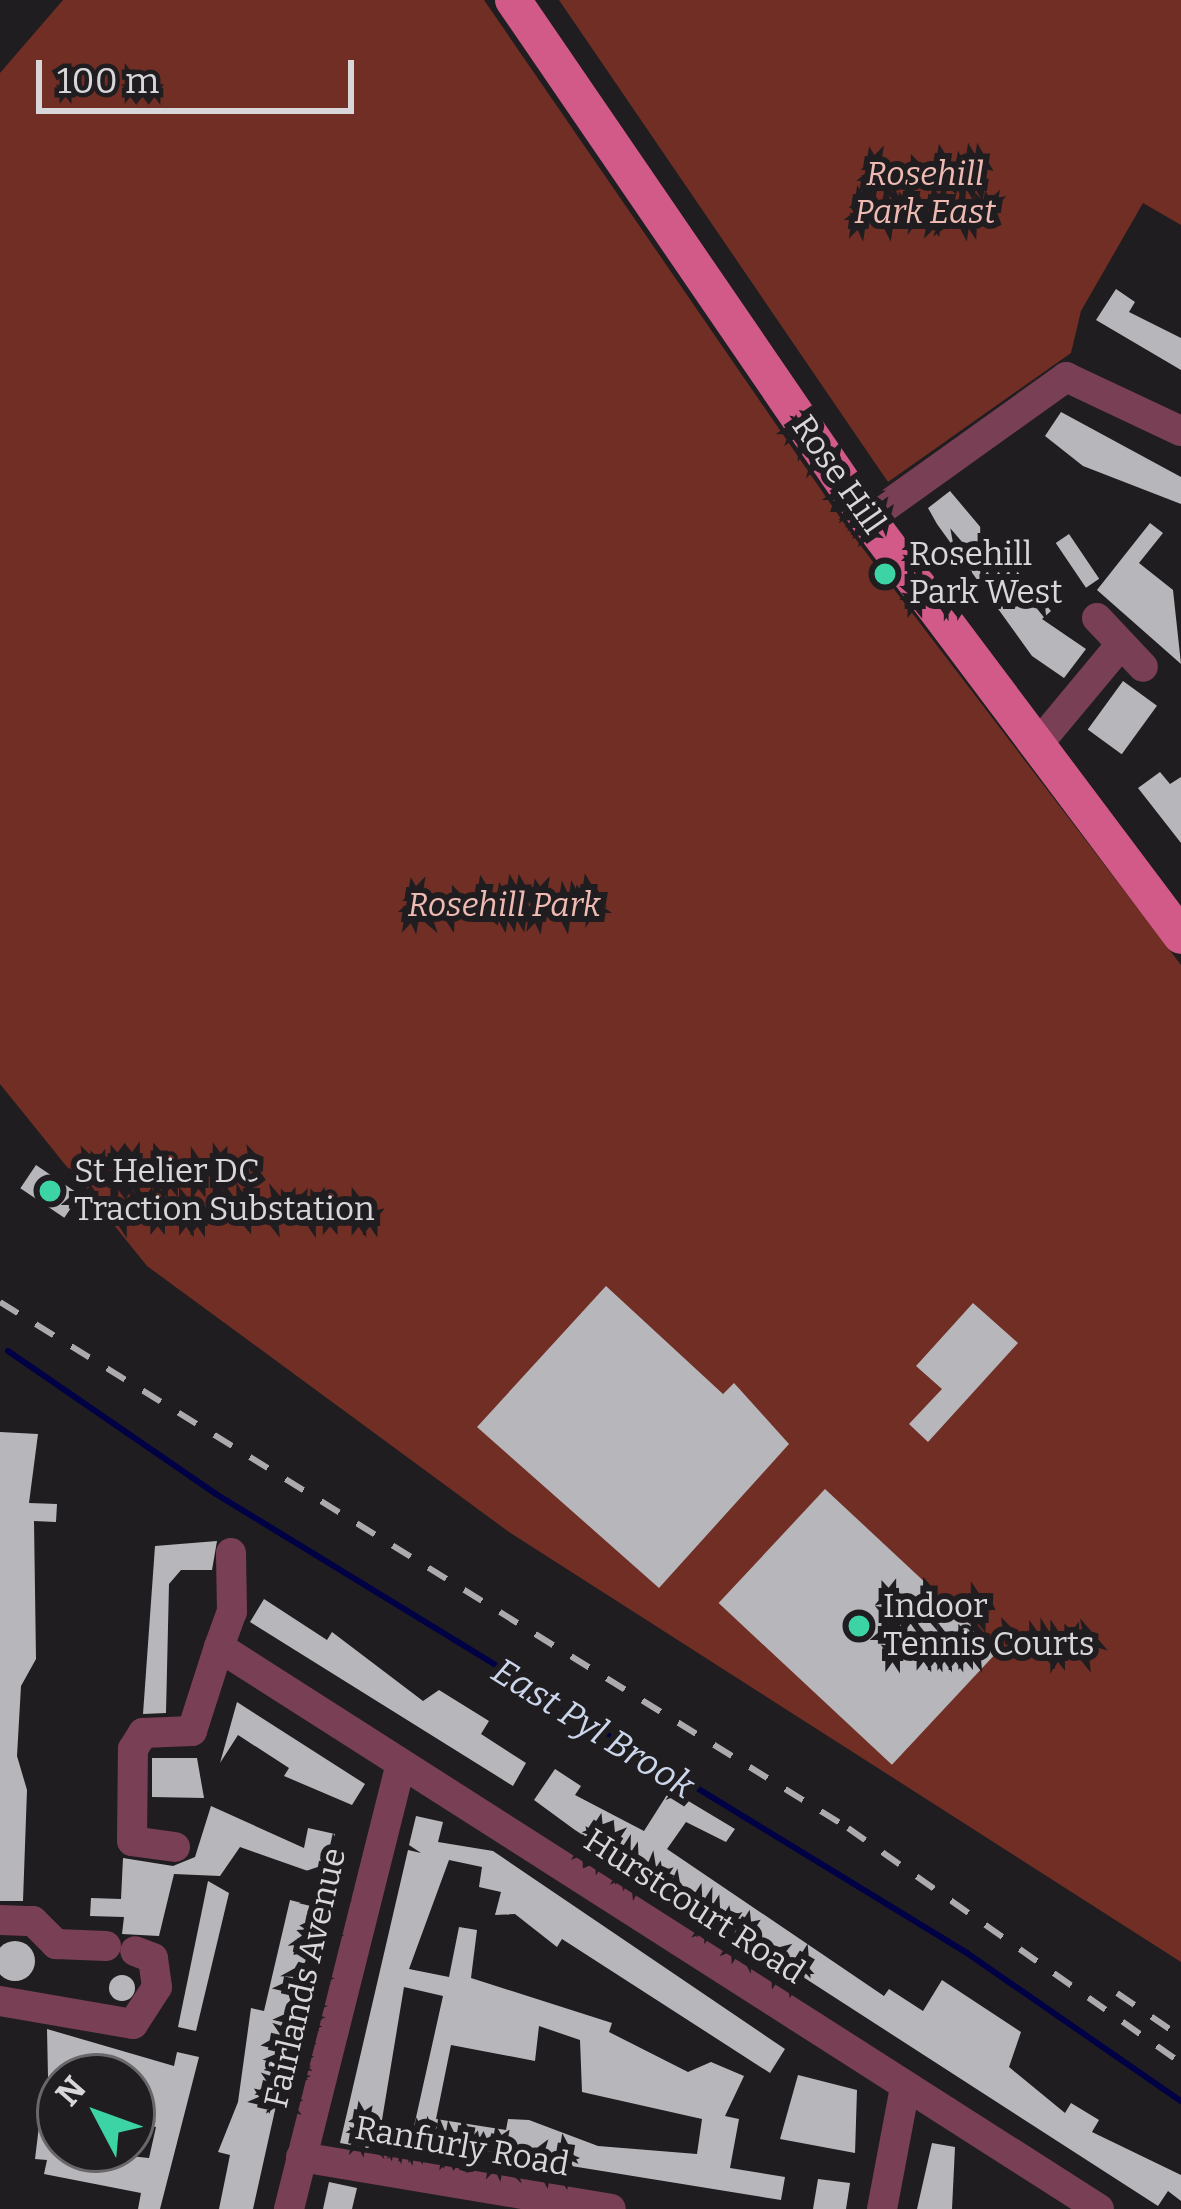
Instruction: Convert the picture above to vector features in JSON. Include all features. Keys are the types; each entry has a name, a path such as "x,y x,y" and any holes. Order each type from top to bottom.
{"main road":[{"name":"Rose Hill","path":"513,0 868,519 1180,933"}],"street":[{"path":"868,519 1066,377 1181,431"},
{"path":"1038,744 1131,657 1096,618"},
{"path":"175,1847 132,1841 133,1749 143,1733 192,1731 232,1612 231,1553"},
{"name":"Hurstcourt Road","path":"219,1647 400,1768 1100,2209"},
{"name":"Fairlands Avenue","path":"289,2209 400,1768"},
{"path":"0,1919 33,1921 56,1944 120,1948 153,1958 157,1987 133,2024 0,2001"},
{"path":"882,2209 905,2086"},
{"name":"Ranfurly Road","path":"301,2157 611,2209"}],"green space":[{"name":"Rosehill Park","path":"63,0 484,0 848,529 1181,965 1181,1962 509,1532 147,1266 0,1084 0,73"},
{"name":"Rosehill Park East","path":"559,0 1181,0 1181,225 1143,203 1081,311 1071,353 888,482"}],"building":[{"path":"1116,289 1135,302 1129,312 1181,338 1181,370 1096,320"},
{"path":"1061,412 1181,477 1181,504 1083,466 1045,436"},
{"path":"950,491 1051,611 1042,619 1086,649 1064,678 1032,656 937,524 928,508"},
{"path":"1150,523 1163,533 1139,563 1173,590 1181,664 1097,590"},
{"path":"1069,534 1099,579 1086,588 1056,543"},
{"path":"1123,681 1157,706 1122,754 1088,730"},
{"path":"1160,772 1170,784 1181,777 1181,843 1138,788"},
{"name":"St Helier DC Traction Substation","path":"36,1165 80,1195 64,1218 20,1188"},
{"path":"606,1286 723,1394 734,1383 789,1444 659,1588 477,1427"},
{"path":"973,1303 1018,1343 928,1442 909,1424 942,1389 916,1366"},
{"path":"0,1432 38,1434 29,1503 57,1504 56,1522 34,1521 36,1659 21,1686 17,1756 27,1790 23,1901 0,1901"},
{"name":"Indoor Tennis Courts","path":"825,1489 998,1651 892,1765 719,1603"},
{"path":"217,1541 212,1570 181,1570 169,1584 166,1713 143,1714 155,1546"},
{"path":"264,1599 327,1640 332,1632 423,1701 439,1690 489,1721 481,1734 526,1763 513,1786 250,1622"},
{"path":"237,1702 365,1784 352,1805 284,1776 289,1768 238,1735 220,1763"},
{"path":"152,1758 197,1758 204,1798 152,1797"},
{"path":"555,1769 581,1786 575,1795 644,1831 670,1790 735,1829 726,1842 686,1822 667,1849 884,1996 889,1989 923,2011 942,1980 1021,2032 1009,2067 1065,2113 1071,2103 1099,2120 1092,2132 1181,2175 1181,2201 1168,2191 1158,2206 575,1830 534,1800"},
{"path":"211,1806 304,1848 308,1828 335,1834 325,1877 240,1847 220,1876 174,1874 159,1936 122,1934 124,1917 90,1916 91,1898 121,1899 123,1858 173,1866 195,1857"},
{"path":"416,1816 443,1822 438,1842 493,1851 785,2049 770,2073 562,1939 557,1947 515,1914 495,1915 501,1892 479,1887 482,1867 449,1860 409,1969 449,1977 459,1927 477,1930 471,1978 612,2023 609,2032 688,2072 711,2062 744,2076 725,2116 739,2119 730,2168 785,2177 781,2200 411,2140 443,1996 404,1987 379,2138 368,2148 340,2143 408,1850 421,1853 409,1845","holes":["539,2026 580,2040 582,2092 702,2119 697,2154 598,2146 529,2120 508,2119 506,2130 436,2119 451,2045 535,2061"]},
{"path":"208,1881 229,1893 196,2031 178,2027"},
{"path":"290,1900 321,1908 253,2209 219,2209 230,2155 218,2152 238,2102 251,2008 264,2011"},
{"path":"15,1941 29,1947 35,1961 29,1975 15,1981 1,1975 -5,1961 1,1947"},
{"path":"122,1975 135,1988 122,2001 109,1988"},
{"path":"47,2029 129,2053 48,2053"},
{"path":"177,2052 199,2057 160,2209 138,2209 141,2193 44,2174 156,2173 156,2061 174,2066"},
{"path":"798,2075 857,2090 855,2153 780,2139"},
{"path":"932,2143 955,2147 952,2209 917,2209"},
{"path":"818,2179 850,2183 846,2209 813,2209"},
{"path":"329,2182 357,2188 352,2209 323,2209"}],"waterway":[{"name":"East Pyl Brook","path":"8,1351 216,1494 967,1953 1181,2101"}],"railway":[{"path":"0,1302 848,1828 1181,2063"},
{"path":"1117,1993 1181,2037"}],"place":[{"name":"Rosehill Park West","path":"885,574"},
{"name":"St Helier DC Traction Substation","path":"50,1191"},
{"name":"Indoor Tennis Courts","path":"859,1626"}]}
